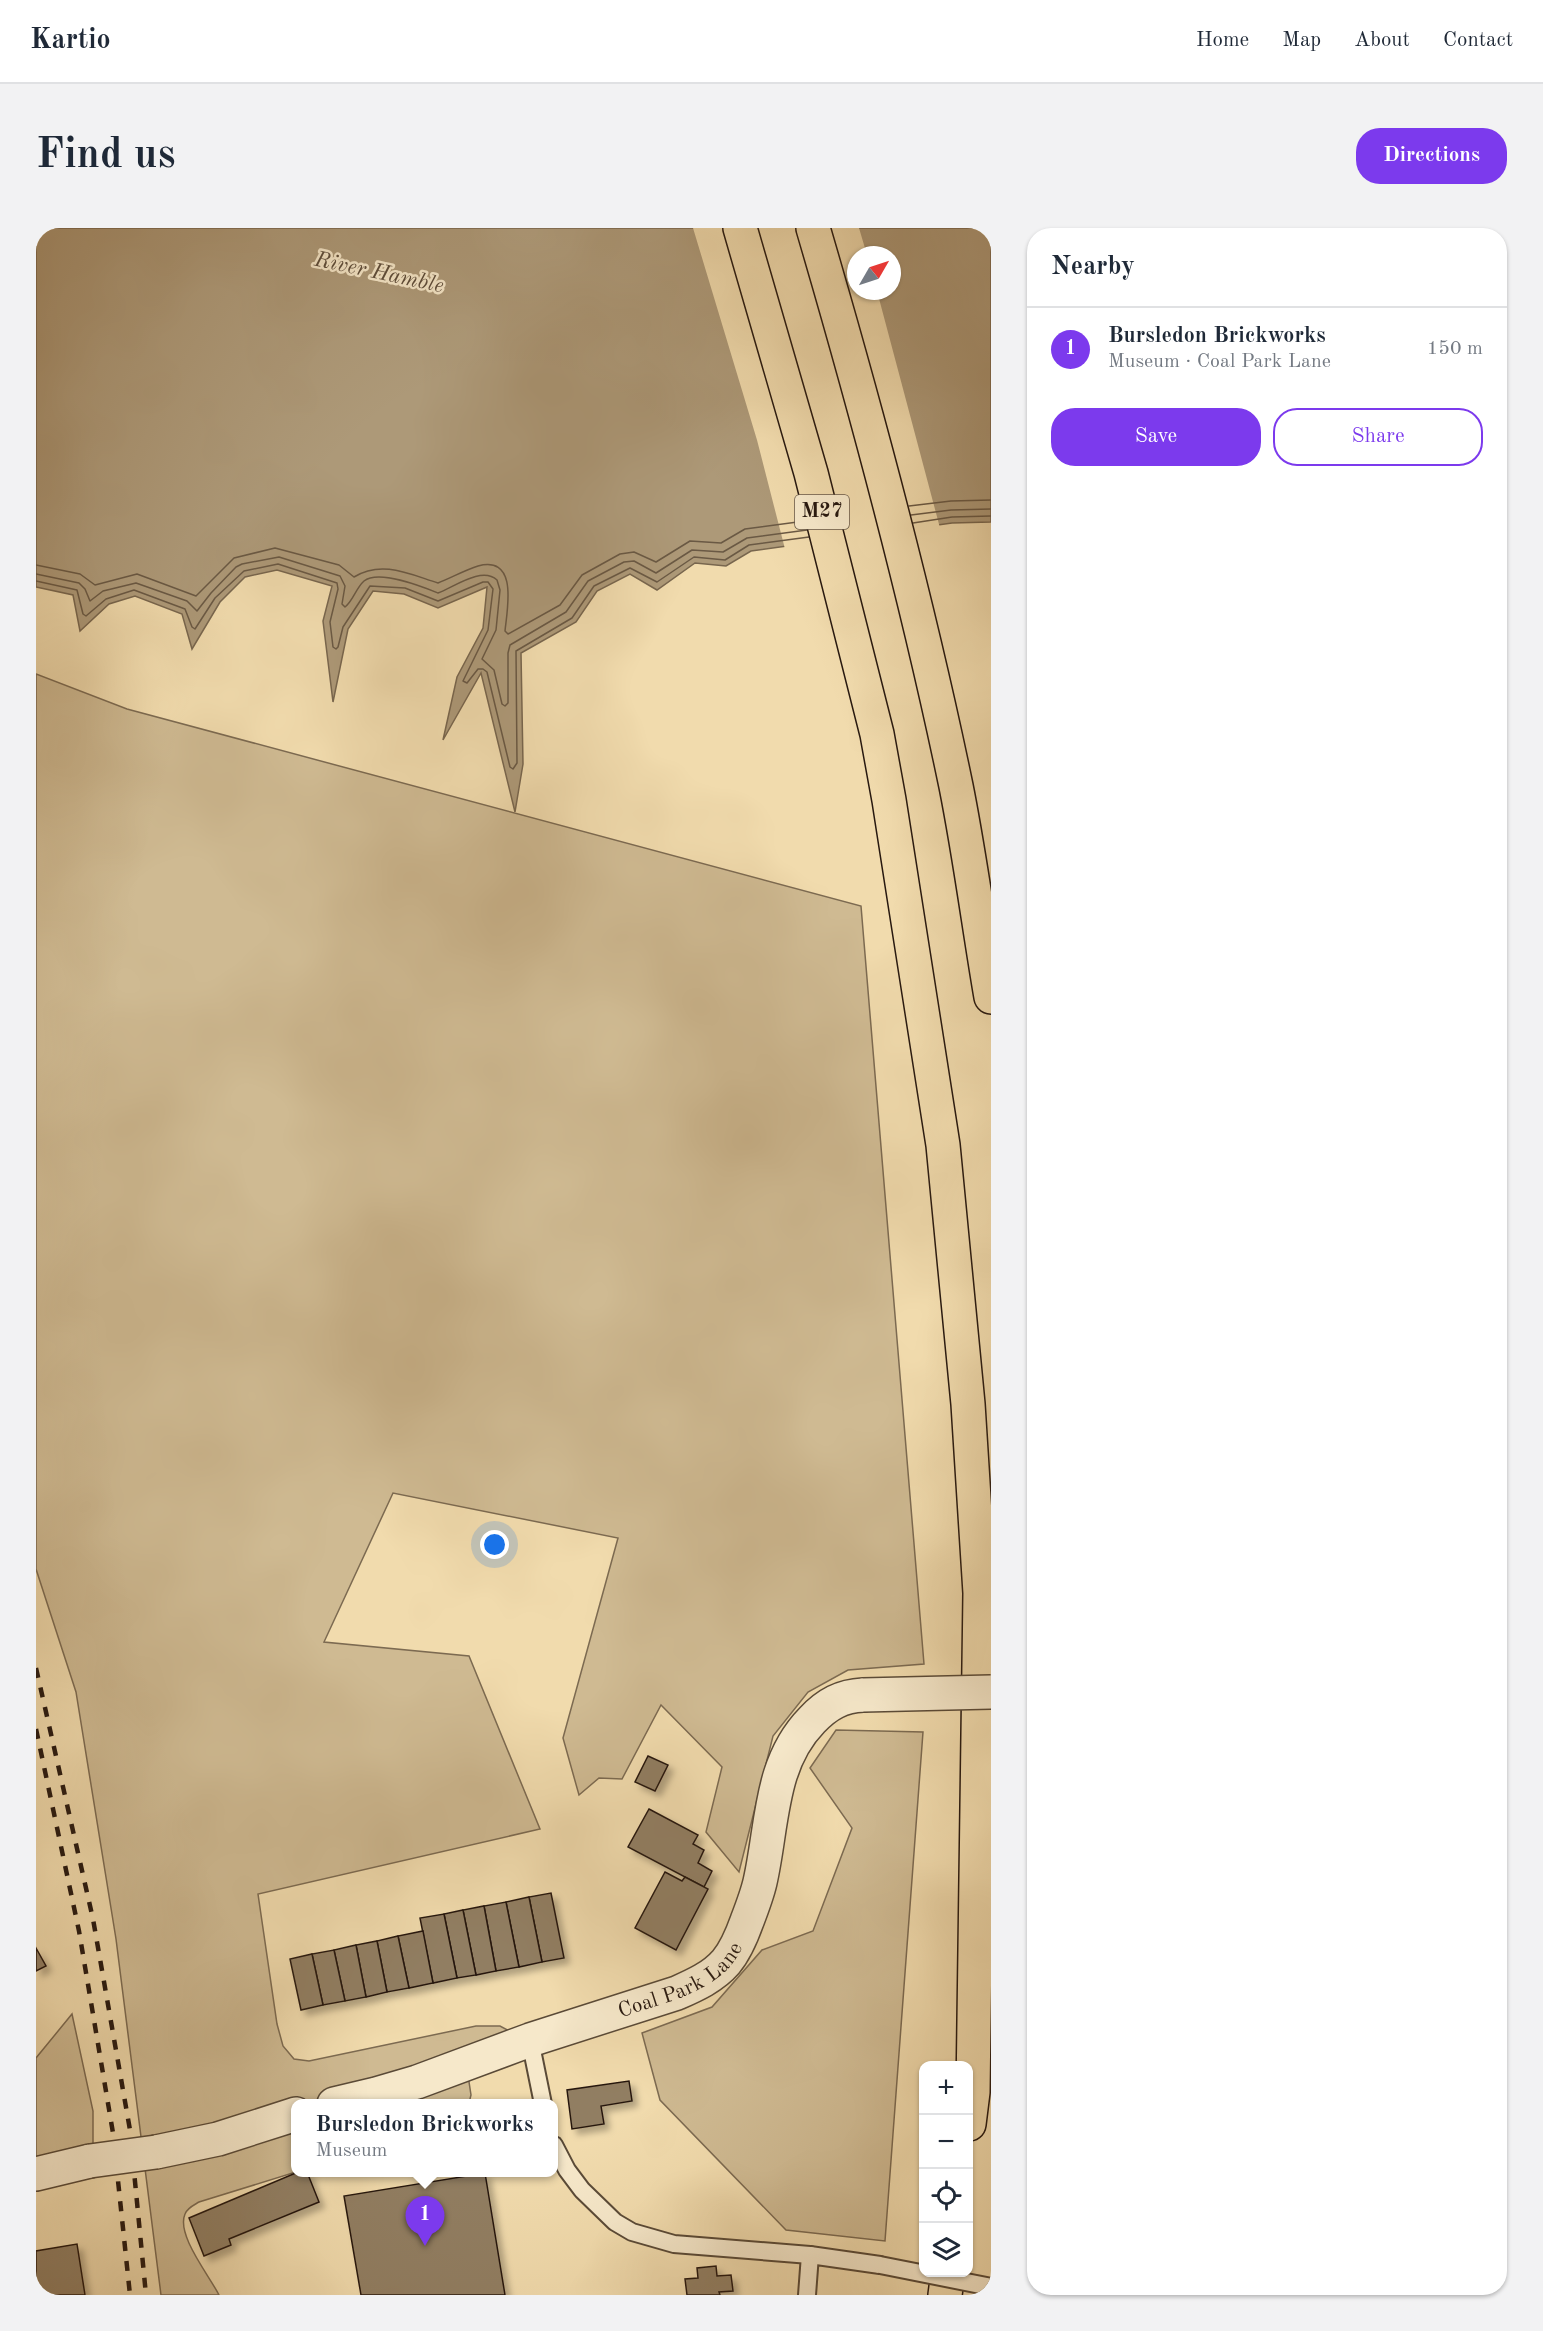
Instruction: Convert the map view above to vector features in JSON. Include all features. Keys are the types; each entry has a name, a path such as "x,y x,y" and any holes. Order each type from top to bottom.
{"highway":[{"name":"M27","path":"740,228 788,391 842,590 877,734 943,1145 976,1498 980,1593 973,2092 970,2115"},
{"path":"813,228 848,345 886,486 957,789 991,997"},
{"path":"945,2295 947,2277"}],"street":[{"name":"Coal Park Lane","path":"353,2099 417,2082 530,2040 677,1993 715,1973 736,1948 754,1903 760,1882 780,1769 799,1733 822,1710 840,1699 863,1695 991,1692"},
{"path":"36,2174 90,2161 156,2152 218,2139 291,2116"}],"lane":[{"path":"530,2040 542,2099"},
{"path":"558,2153 567,2170 596,2206 615,2222 632,2232 674,2244 810,2255 880,2265 991,2287"},
{"path":"807,2295 810,2255"}],"shaded area":[{"path":"36,674 127,709 861,906 924,1664 848,1670 808,1692 773,1736 739,1872 706,1832 722,1767 661,1705 622,1779 599,1778 579,1795 563,1738 618,1538 393,1493 324,1642 469,1656 540,1829 258,1894 277,2024 283,2046 294,2059 309,2061 476,2026 500,2026 511,2032 466,2062 470,2099 291,2099 291,2174 199,2202 189,2208 185,2214 183,2223 189,2244 219,2295 161,2295 116,1939 76,1692 36,1569"},
{"path":"836,1730 923,1732 885,2241 786,2230 660,2100 642,2033 712,2007 762,1950 813,1931 852,1828 810,1768"},
{"path":"72,2014 93,2111 93,2152 36,2168 36,2058"}],"water":[{"name":"River Hamble","path":"36,228 991,228 991,522 952,523 751,551 726,566 695,563 657,590 630,574 597,591 576,622 521,653 523,764 515,812 481,673 443,740 457,677 483,628 487,587 438,608 404,594 373,591 348,629 333,702 323,621 332,586 277,570 245,577 220,602 192,649 182,614 135,596 109,604 80,631 73,595 36,587"}],"pier":[{"path":"693,228 859,228 864,246 847,246 847,300 879,300 940,528 785,549 757,440"}],"building":[{"path":"648,1756 668,1765 655,1791 635,1782"},
{"path":"649,1809 698,1835 693,1844 704,1850 698,1863 712,1871 704,1887 628,1847"},
{"path":"665,1872 682,1881 685,1877 708,1889 676,1950 635,1928"},
{"path":"551,1893 564,1958 542,1962 529,1897"},
{"path":"529,1897 542,1962 519,1967 506,1902"},
{"path":"506,1902 519,1967 496,1971 484,1906"},
{"path":"484,1906 496,1971 476,1975 463,1910"},
{"path":"463,1910 476,1975 457,1978 444,1914"},
{"path":"444,1914 457,1978 433,1983 420,1918"},
{"path":"423,1931 433,1983 409,1988 398,1936"},
{"path":"398,1936 409,1988 387,1992 377,1941"},
{"path":"377,1941 387,1992 366,1997 356,1945"},
{"path":"356,1945 366,1997 345,2001 334,1950"},
{"path":"36,1948 46,1966 36,1971"},
{"path":"334,1950 345,2001 323,2005 312,1954"},
{"path":"312,1954 323,2005 301,2010 290,1959"},
{"path":"629,2081 632,2101 601,2106 604,2124 572,2129 567,2090"},
{"path":"291,2175 291,2177 309,2177 319,2202 229,2239 231,2245 204,2256 189,2218"},
{"path":"460,2177 486,2177 505,2295 361,2295 344,2196"},
{"path":"77,2244 85,2295 36,2295 36,2251"},
{"path":"716,2266 717,2276 731,2275 733,2291 719,2292 720,2295 687,2295 685,2279 698,2278 697,2268"}],"railway":[{"path":"36,1668 93,1919 130,2130 146,2295"},
{"path":"36,1729 79,1931 113,2133 130,2295"}],"place":[{"name":"Bursledon Brickworks","path":"425,2246"}]}
